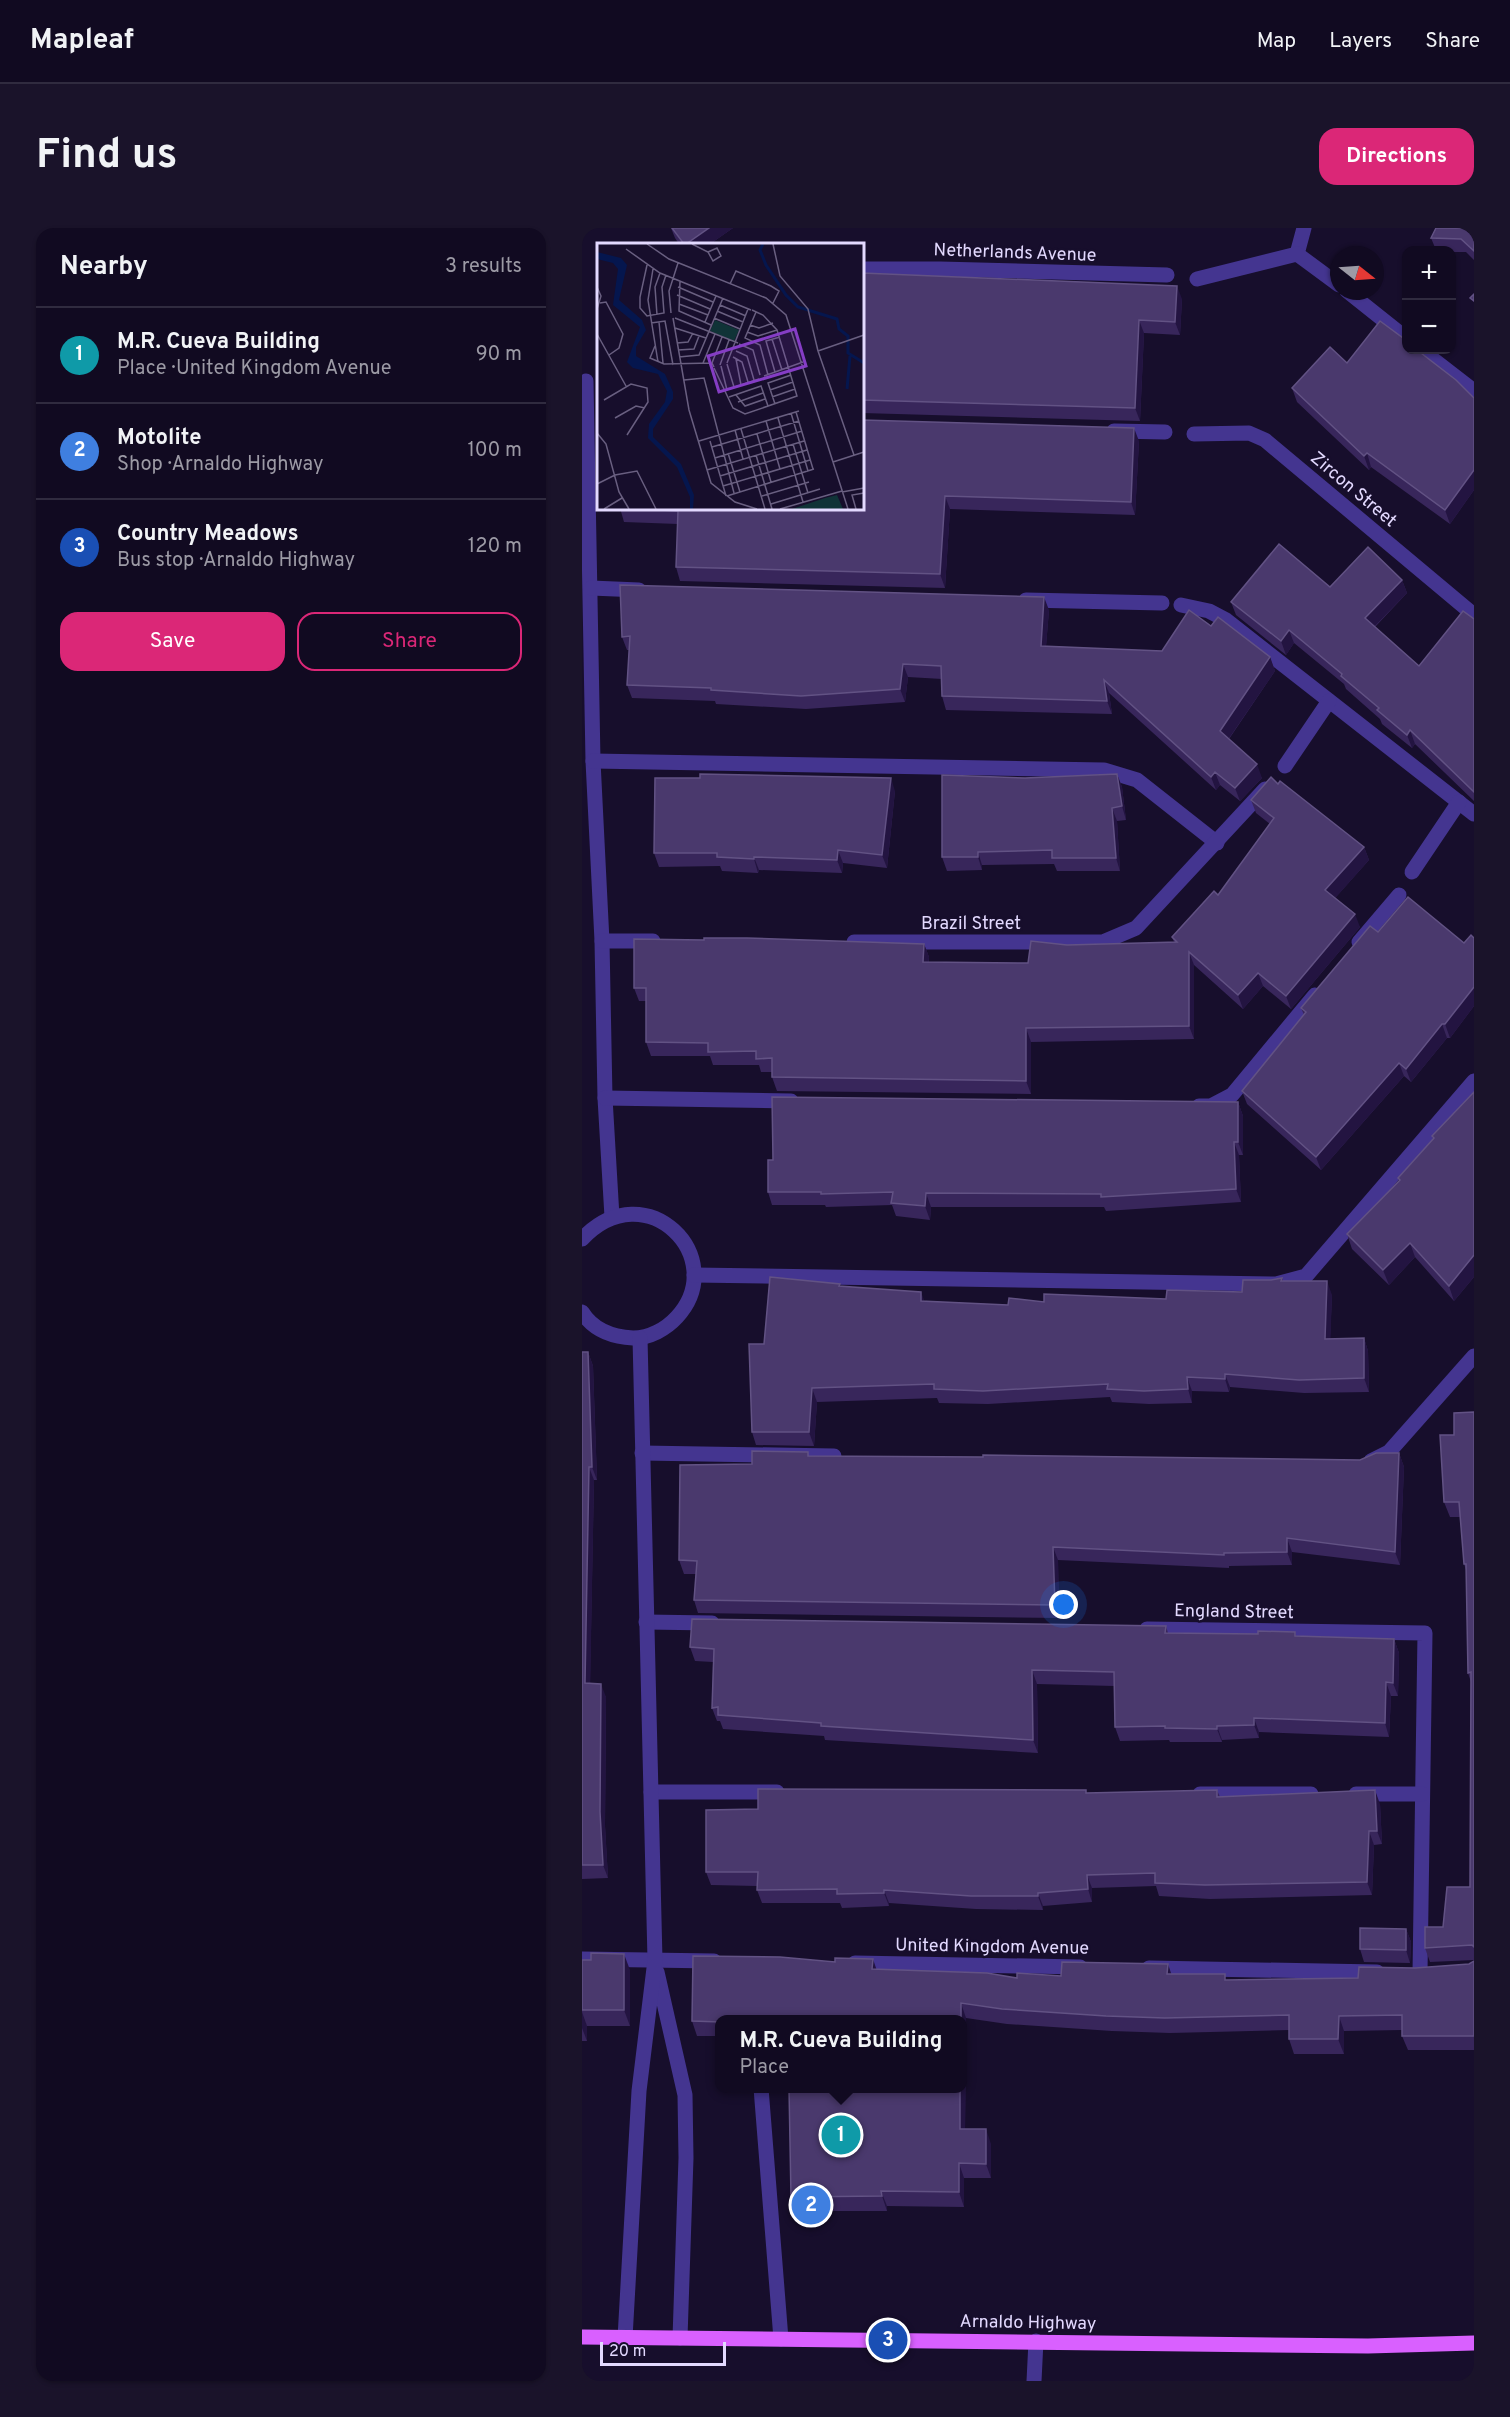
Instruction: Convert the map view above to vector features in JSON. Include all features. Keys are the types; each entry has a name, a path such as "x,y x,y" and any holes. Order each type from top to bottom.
{"main road":[{"name":"Arnaldo Highway","path":"582,2337 1368,2346 1474,2343"}],"street":[{"path":"1297,254 1304,228"},
{"path":"1197,279 1297,254"},
{"path":"1297,254 1330,278"},
{"name":"Netherlands Avenue","path":"864,269 1167,275"},
{"path":"1358,300 1402,334"},
{"path":"1426,354 1474,391"},
{"path":"589,379 593,415 591,588 593,761 602,941 605,1098 612,1216"},
{"path":"1095,430 1164,432"},
{"name":"Zircon Street","path":"1194,434 1249,433 1265,440 1474,615"},
{"path":"591,588 650,590"},
{"path":"1007,599 1162,603"},
{"path":"1181,605 1209,611 1226,620 1474,814"},
{"path":"1285,766 1329,700"},
{"path":"593,761 1104,770 1137,780 1216,843"},
{"name":"Brazil Street","path":"841,942 1103,942 1136,928 1272,781"},
{"path":"1412,872 1459,802"},
{"path":"1353,950 1399,895"},
{"path":"602,941 674,941"},
{"path":"1187,1106 1211,1106 1232,1095 1323,986"},
{"path":"694,1275 1276,1284 1306,1276 1474,1081"},
{"path":"605,1098 807,1101"},
{"path":"582,1239 594,1226 612,1216 631,1213 650,1215 668,1224 682,1238 691,1255 694,1275 692,1292 684,1309 672,1323 657,1333 640,1338 619,1337 600,1330 582,1312"},
{"path":"625,2338 639,2091 655,1960 640,1338"},
{"path":"1353,1464 1365,1464 1389,1452 1474,1356"},
{"path":"642,1454 844,1456"},
{"path":"646,1622 730,1623"},
{"name":"England Street","path":"1137,1629 1425,1634 1422,1794"},
{"path":"651,1792 793,1792"},
{"path":"1133,1968 1413,1973 1422,1794 1184,1794"},
{"path":"582,1959 727,1961"},
{"path":"655,1960 684,2095 686,2158 680,2338"},
{"name":"United Kingdom Avenue","path":"834,1963 1097,1967"},
{"path":"761,2093 781,2339"},
{"path":"1034,2381 1036,2341"}],"building":[{"path":"672,228 709,228 687,243 683,243"},
{"path":"1436,228 1474,228 1474,251 1461,239 1431,238"},
{"path":"864,273 1177,286 1175,322 1139,320 1135,408 864,400"},
{"path":"1380,321 1402,337 1402,354 1422,354 1456,380 1474,398 1474,470 1445,510 1367,453 1364,456 1292,388 1330,347 1347,363"},
{"path":"864,420 1134,428 1131,502 945,496 940,574 676,567 678,511 660,510 864,510"},
{"path":"1279,544 1330,587 1368,547 1402,580 1365,618 1419,666 1463,611 1474,619 1474,792 1410,730 1407,735 1377,710 1379,708 1341,676 1342,674 1289,630 1281,641 1231,602"},
{"path":"620,585 1044,597 1041,646 1162,651 1189,610 1211,626 1218,617 1270,657 1220,731 1257,764 1235,788 1215,772 1211,777 1104,680 1107,701 942,696 941,666 903,664 900,689 801,696 711,690 711,688 627,685 630,636 622,637"},
{"path":"700,774 891,778 882,855 838,850 837,860 717,857 717,853 654,853 655,778 700,778"},
{"path":"1117,774 1122,806 1112,808 1116,858 1052,858 1052,850 978,852 978,857 942,857 942,775 1025,778"},
{"path":"1271,777 1278,784 1280,781 1364,847 1325,890 1355,914 1286,996 1258,973 1238,995 1189,952 1189,1026 1026,1028 1026,1081 772,1077 772,1058 756,1059 756,1051 708,1052 708,1043 646,1042 646,988 634,988 634,939 747,938 924,944 923,962 1028,963 1031,941 1067,945 1177,942 1172,937 1214,891 1218,895 1274,818 1251,800"},
{"path":"1408,897 1464,943 1471,935 1474,938 1474,987 1406,1069 1399,1063 1316,1157 1242,1091 1306,1012 1301,1008 1370,926 1378,932"},
{"path":"1474,1092 1474,1255 1449,1286 1410,1243 1383,1270 1347,1234 1400,1180 1398,1178 1434,1138 1432,1136"},
{"path":"772,1097 1238,1102 1238,1142 1234,1142 1236,1189 1101,1197 1101,1194 926,1193 925,1206 891,1203 893,1192 821,1194 821,1192 768,1192 768,1160 773,1160"},
{"path":"770,1277 840,1284 839,1286 921,1292 921,1301 1008,1305 1009,1298 1044,1302 1044,1294 1166,1299 1167,1290 1242,1292 1243,1280 1282,1278 1281,1281 1327,1281 1325,1339 1364,1338 1364,1378 1299,1380 1225,1374 1225,1379 1187,1377 1188,1389 1144,1391 1107,1389 1108,1384 983,1391 934,1389 934,1384 812,1388 809,1432 752,1432 749,1344 764,1344"},
{"path":"582,1352 588,1352 592,1467 589,1467 585,1683 601,1684 600,1812 603,1865 582,1865"},
{"path":"1474,1412 1474,1947 1472,1945 1425,1948 1425,1927 1443,1927 1447,1887 1470,1887 1471,1672 1468,1673 1466,1564 1464,1564 1459,1502 1444,1502 1440,1435 1454,1435 1454,1413"},
{"path":"752,1451 808,1452 808,1456 983,1457 983,1455 1360,1460 1376,1453 1399,1453 1395,1552 1287,1538 1287,1552 1224,1553 1224,1555 1053,1547 1055,1605 694,1600 697,1561 679,1560 680,1465 752,1464"},
{"path":"692,1619 1166,1626 1165,1633 1258,1634 1258,1631 1295,1632 1295,1636 1394,1639 1393,1683 1386,1682 1385,1723 1254,1718 1254,1725 1217,1726 1217,1729 1165,1728 1165,1726 1115,1727 1114,1672 1032,1670 1033,1740 821,1726 821,1723 718,1715 718,1707 712,1708 714,1649 690,1647"},
{"path":"758,1789 1086,1790 1086,1793 1217,1790 1217,1797 1375,1790 1377,1831 1369,1831 1367,1882 1205,1885 1155,1883 1155,1873 1087,1875 1088,1889 1038,1893 1038,1896 971,1896 884,1890 884,1893 837,1894 837,1889 757,1890 758,1872 706,1872 706,1810 758,1809"},
{"path":"1360,1928 1406,1929 1406,1950 1360,1949"},
{"path":"591,1953 624,1954 624,2010 582,2010 582,1960 591,1960"},
{"path":"693,1956 780,1957 835,1962 835,1958 873,1959 872,1969 987,1973 1017,1978 1017,1973 1061,1976 1062,1962 1168,1964 1167,1974 1225,1974 1225,1980 1358,1978 1359,1967 1415,1968 1469,1964 1474,1961 1474,2036 1402,2036 1402,2015 1339,2016 1338,2039 1289,2039 1289,2015 1165,2018 1106,2016 1002,2009 961,2003 961,2015 715,2015 715,2022 692,2021"},
{"path":"789,2093 960,2093 960,2129 986,2129 986,2164 959,2163 959,2192 881,2191 882,2196 791,2197"}],"place":[{"name":"M.R. Cueva Building","path":"841,2135"},
{"name":"Motolite","path":"811,2205"},
{"name":"Country Meadows","path":"888,2340"}]}
